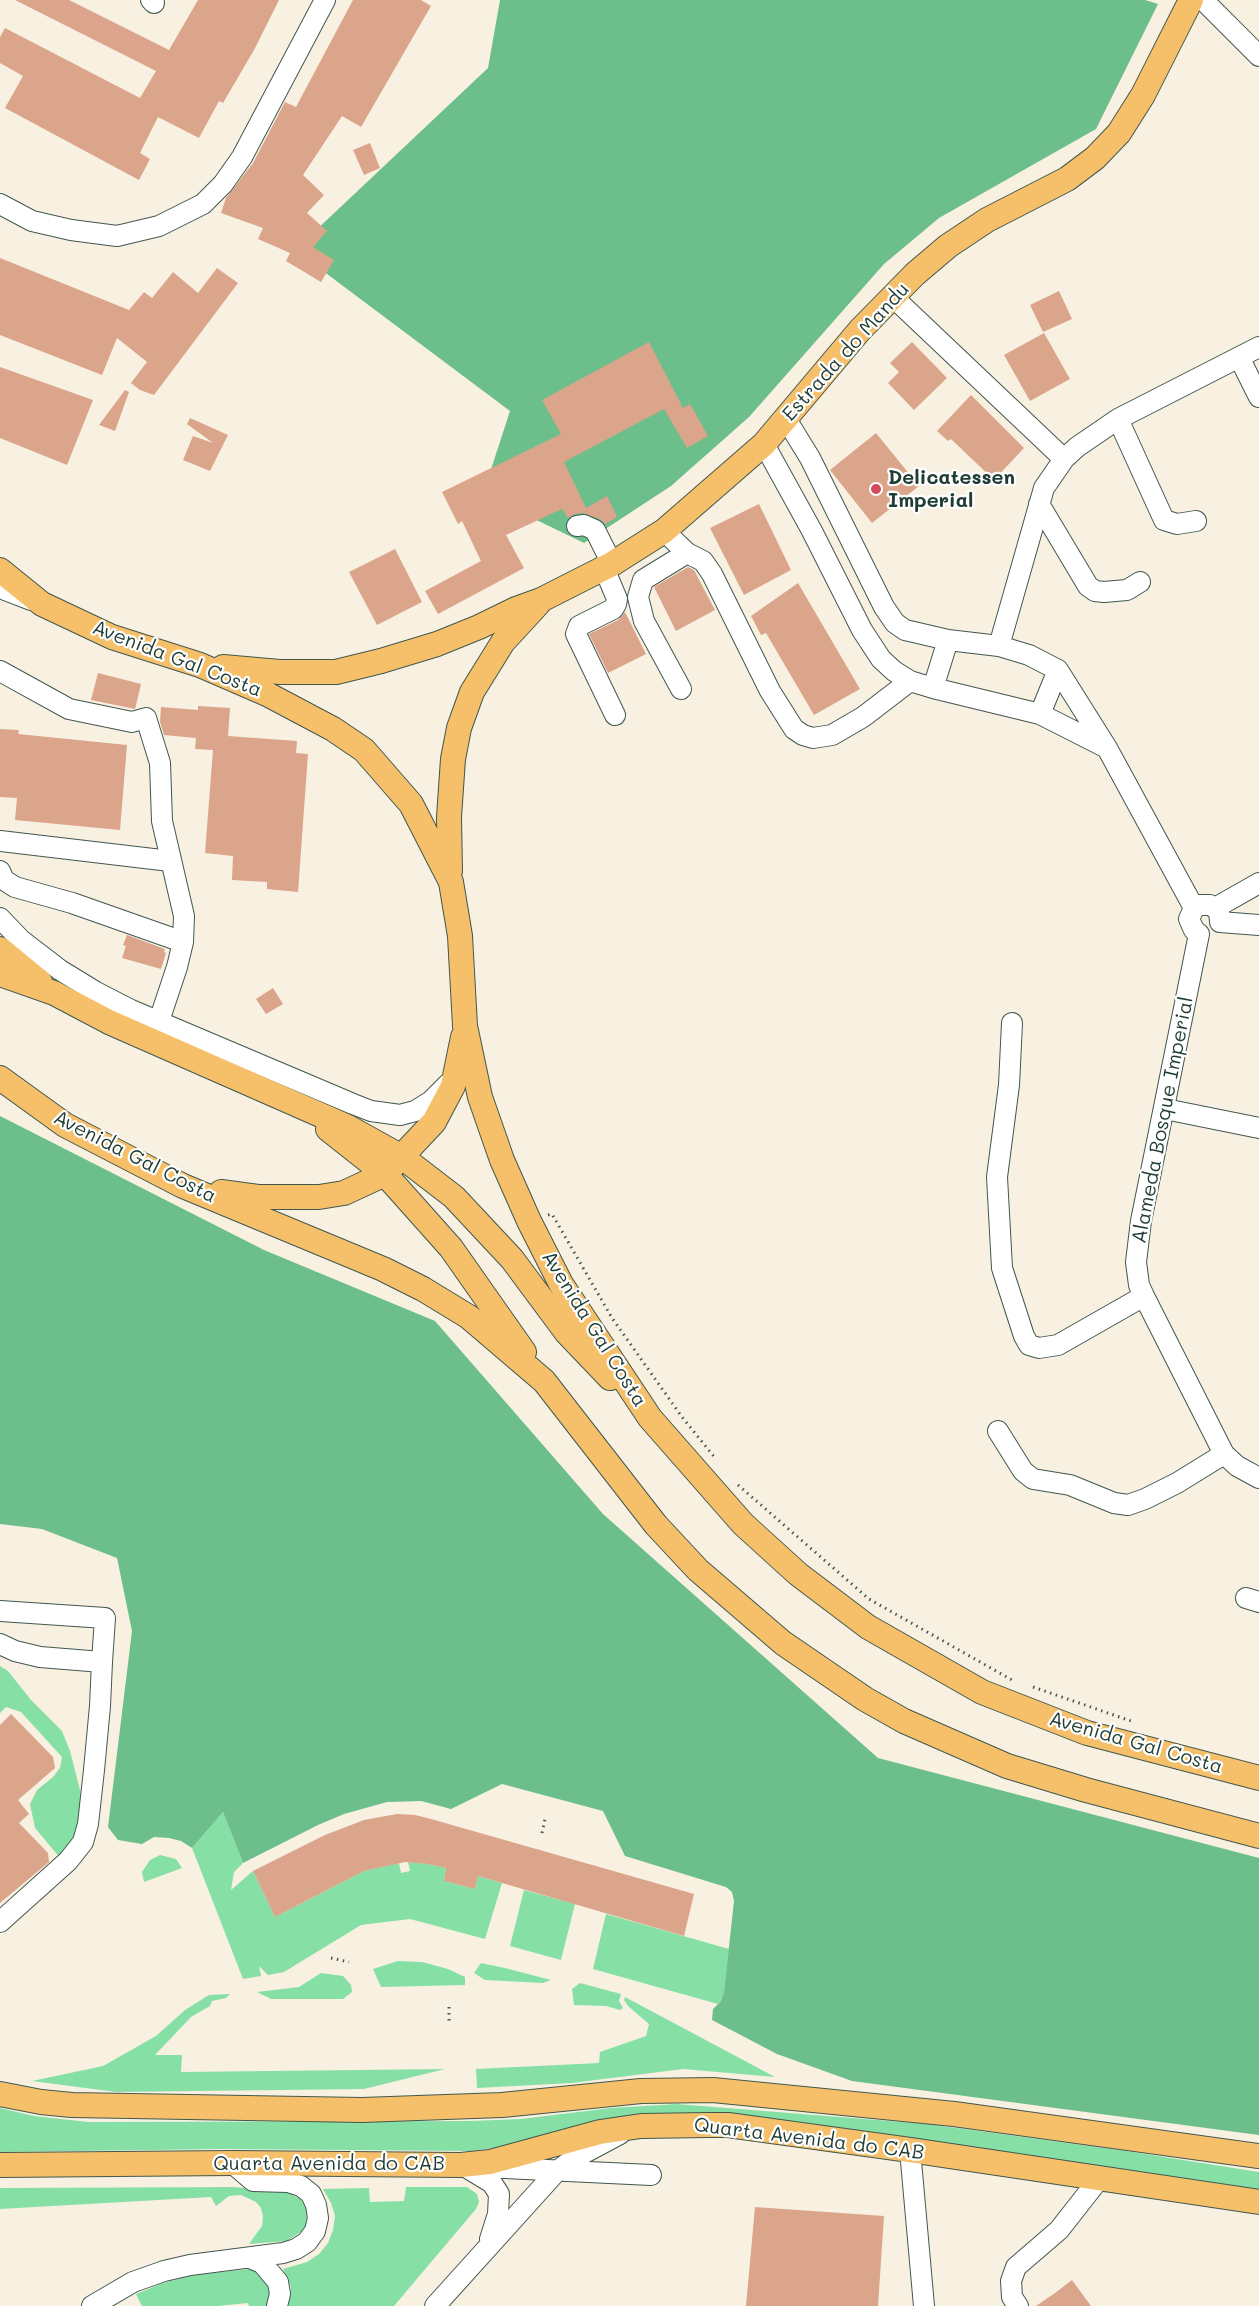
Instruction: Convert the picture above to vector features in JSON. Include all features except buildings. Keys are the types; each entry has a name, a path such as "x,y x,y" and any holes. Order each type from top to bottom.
{"main road":[{"name":"Estrada do Mandu","path":"200,665 258,671 336,672 381,662 437,644 541,600 608,566 664,531 764,444 860,330 948,246 987,220 1067,179 1095,158 1119,133 1143,95 1191,0"},
{"name":"Avenida Gal Costa","path":"0,570 42,604 112,637 200,665 267,694 333,729 364,750 411,804 451,882 460,936 465,1026 480,1097 502,1160 529,1221 561,1284 650,1418 743,1524 798,1574 868,1627 982,1692 1087,1733 1259,1778"},
{"path":"0,580 42,604"},
{"name":"Estrada do Mandu","path":"451,882 449,817 453,759 459,728 472,692 503,642 541,600"},
{"path":"0,949 54,993"},
{"path":"0,974 54,993 109,1022 348,1126 402,1157 454,1197 512,1259 567,1333 650,1418"},
{"path":"183,1186 258,1197 319,1197 344,1193 385,1174 434,1122 453,1086 465,1026"},
{"name":"Avenida Gal Costa","path":"0,1078 65,1125 183,1186 383,1269 423,1289 469,1317 544,1381 656,1525 698,1570 783,1643 837,1682 904,1721 1007,1766 1086,1790 1259,1836"},
{"path":"295,1104 385,1174 451,1248 544,1381"},
{"name":"Quarta Avenida do CAB","path":"0,2094 72,2105 362,2110 502,2105 640,2091 713,2090 954,2114 1259,2156"},
{"name":"Quarta Avenida do CAB","path":"0,2165 232,2163 460,2165 490,2162 582,2137 633,2128 662,2125 728,2125 1259,2202"}],"street":[{"path":"0,204 32,221 71,230 117,236 159,226 203,204 224,184 242,157 325,0"},
{"path":"1203,0 1259,56"},
{"path":"893,297 1064,459"},
{"path":"999,646 1044,489 1064,459 1077,447 1118,419 1259,347"},
{"path":"1239,357 1259,397"},
{"path":"786,419 810,458 884,608 895,623 906,630 948,640 999,646 1029,655 1058,670 1040,714"},
{"path":"1118,419 1164,520 1177,524 1196,521"},
{"path":"764,444 812,531 862,630 881,658 894,671 910,681 933,688 1040,714 1107,748"},
{"path":"1039,504 1088,586 1095,591 1104,592 1127,590 1140,582"},
{"path":"577,526 584,525 595,530 617,599 613,609 579,626 576,634 615,715"},
{"path":"664,531 687,553 703,561 712,574 770,691 794,729 803,735 813,738 832,735 863,717 910,681"},
{"path":"681,689 644,621 638,597 643,580 687,553"},
{"path":"0,588 42,604"},
{"path":"933,688 948,640"},
{"name":"Alameda Bosque Imperial","path":"1058,670 1107,748 1194,908 1189,919 1194,930 1199,934 1138,1240 1136,1262 1139,1286 1224,1454 1236,1466 1259,1478"},
{"path":"0,671 69,709 132,722 146,718 160,763 162,821 184,916 183,942 159,1021"},
{"path":"0,841 170,861"},
{"path":"0,871 4,880 15,887 72,903 183,942"},
{"path":"1199,934 1210,934 1214,931 1218,915 1259,883"},
{"path":"1194,908 1205,904 1218,915 1259,925"},
{"path":"0,918 21,940 60,970 96,992 353,1104 400,1115 415,1111 431,1101 456,1074"},
{"path":"1012,1023 1009,1085 997,1177 1002,1268 1024,1336 1029,1345 1039,1348 1058,1345 1144,1296"},
{"path":"1165,1109 1259,1128"},
{"path":"998,1431 1023,1471 1033,1479 1070,1485 1114,1503 1128,1505 1177,1483 1224,1454"},
{"path":"0,1611 105,1618 94,1770 88,1824 83,1842 68,1861 0,1922"},
{"path":"0,1644 15,1651 40,1657 102,1662"},
{"path":"435,2306 556,2172 596,2146 633,2128"},
{"path":"910,2150 924,2306"},
{"path":"92,2306 108,2295 148,2276 190,2265 284,2253 307,2242 315,2231 318,2218 316,2205 310,2194 301,2186 288,2182 253,2181 232,2163"},
{"path":"460,2165 556,2172 651,2175"},
{"path":"460,2165 485,2178 496,2187 499,2194 496,2221 488,2246"},
{"path":"1018,2306 1012,2297 1011,2281 1016,2267 1059,2230 1099,2179"},
{"path":"250,2258 262,2263 278,2282 280,2294 277,2306"}],"path":[{"path":"542,1833 545,1819"},
{"path":"331,1958 349,1962"},
{"path":"449,2007 449,2022"}],"green space":[{"path":"500,0 1145,0 1158,4 1096,129 939,218 884,264 749,417 671,486 584,543 483,494 510,411 295,250 488,68"},
{"path":"0,1116 264,1250 435,1321 603,1514 878,1758 1259,1858 1259,2135 852,2081 777,2054 712,2020 713,2009 721,2001 724,1992 734,1901 732,1892 726,1887 625,1856 603,1811 502,1784 451,1809 421,1801 387,1802 344,1814 243,1863 223,1812 192,1848 181,1841 169,1838 154,1837 142,1844 118,1840 108,1827 132,1631 117,1558 42,1529 0,1524"},
{"path":"0,1666 8,1671 31,1700 62,1731 70,1751 80,1790 84,1828 61,1859 35,1828 30,1804 37,1790 60,1768 62,1757 21,1712 6,1707 0,1713"},
{"path":"223,1812 243,1863 234,1872 231,1890 253,1871 275,1917 364,1871 399,1863 401,1873 410,1871 408,1862 428,1864 446,1868 444,1881 475,1889 478,1876 502,1883 485,1939 410,1919 361,1925 284,1972 268,1975 259,1966 261,1976 243,1979 192,1848"},
{"path":"160,1855 176,1859 182,1868 144,1882 142,1872 150,1860"},
{"path":"524,1890 575,1904 561,1960 510,1946"},
{"path":"606,1914 729,1949 721,2001 718,2004 593,1969"},
{"path":"398,1961 422,1962 448,1969 465,1977 465,1985 381,1987 373,1969"},
{"path":"481,1963 551,1980 543,1983 485,1980 474,1973"},
{"path":"321,1973 343,1976 351,1985 352,1992 343,1999 271,1999 257,1992 299,1987"},
{"path":"580,1983 621,1994 619,2001 623,2008 620,2010 606,2006 574,2005 572,1989"},
{"path":"230,1994 226,1998 212,2001 210,2006 191,2017 155,2055 182,2055 181,2072 445,2069 364,2089 116,2092 32,2081 103,2066 156,2036 185,2010 209,1995"},
{"path":"625,1997 775,2077 683,2069 572,2083 477,2088 476,2069 599,2063 600,2052 646,2036 649,2024 628,2006 624,2000"},
{"path":"677,2104 927,2124 1126,2151 1259,2172 1259,2193 719,2116 472,2151 221,2149 0,2152 0,2108 34,2116 88,2122 470,2121 521,2119 611,2108"},
{"path":"234,2187 290,2193 306,2206 307,2223 302,2231 287,2241 249,2244 262,2226 263,2216 256,2202 241,2195 229,2196 216,2206 211,2197 0,2209 0,2188"},
{"path":"406,2187 467,2187 477,2194 479,2202 476,2209 394,2306 288,2306 291,2287 283,2269 307,2262 319,2254 328,2243 333,2230 335,2216 323,2189 369,2188 370,2202 404,2201"},
{"path":"250,2269 260,2274 270,2288 267,2306 249,2306 248,2303 217,2306 142,2306 136,2294 163,2283 194,2275"}],"place":[{"name":"Delicatessen Imperial","path":"876,489"}]}
